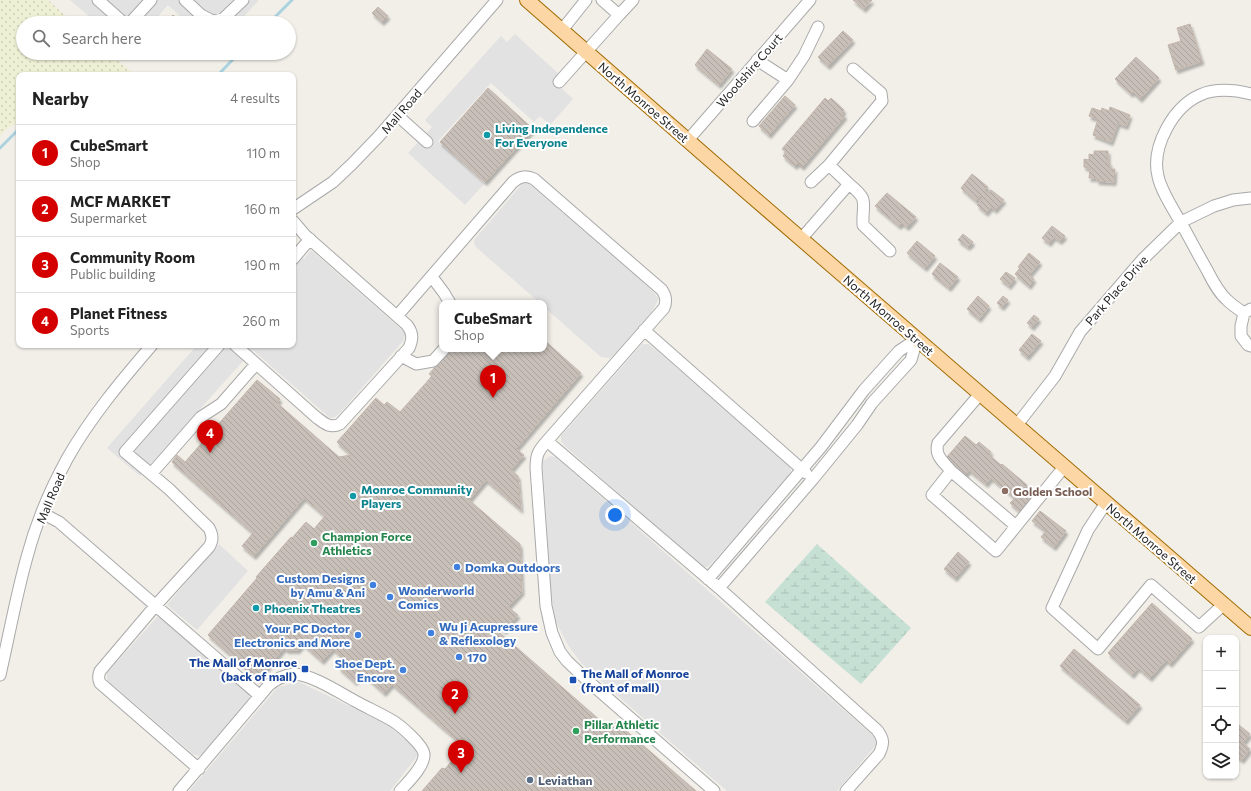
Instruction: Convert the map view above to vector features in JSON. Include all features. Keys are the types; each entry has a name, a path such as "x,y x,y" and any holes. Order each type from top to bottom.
{"main road":[{"name":"North Monroe Street","path":"527,0 918,339 1016,426 1251,628"}],"street":[{"path":"98,0 116,16"},
{"path":"226,16 243,0"},
{"name":"Mall Road","path":"296,207 333,182 352,164 397,115 497,0"},
{"path":"562,30 586,0"},
{"path":"602,0 619,14"},
{"path":"559,82 633,0"},
{"name":"Woodshire Court","path":"688,140 810,0"},
{"path":"135,16 147,1"},
{"path":"191,2 203,16"},
{"path":"753,121 788,80 804,56 818,27"},
{"path":"758,60 788,80"},
{"path":"811,182 829,165 882,101 881,93 853,69"},
{"path":"1251,94 1236,91 1218,91 1200,95 1188,103 1175,115 1165,131 1160,145 1157,161 1158,176 1166,196 1214,283 1226,300 1247,311 1241,326 1241,336 1248,345 1251,346"},
{"path":"397,115 427,142"},
{"path":"829,165 861,194 864,202 862,215 863,225 890,251"},
{"path":"397,316 513,182 522,177 530,177 544,187 662,290 666,300 664,308 547,441 536,456 546,606 552,633 560,652 567,661 714,791"},
{"path":"801,239 849,184"},
{"name":"Park Place Drive","path":"1016,426 1055,376 1080,332 1142,260 1181,222 1214,206 1233,200 1251,198"},
{"path":"238,348 316,417 326,425 331,426 340,424 409,348 412,342 411,331 407,326 310,239 296,224"},
{"path":"296,255 310,239"},
{"path":"432,277 448,300"},
{"path":"644,330 813,479"},
{"path":"708,579 821,447 864,390 899,351 918,339"},
{"path":"719,588 813,479 857,425 872,403 911,360 918,339"},
{"name":"Mall Road","path":"0,675 27,556 50,494 79,439 96,414 150,348"},
{"path":"199,769 100,683 98,679 100,671 156,605 209,547 212,541 209,528 169,489 125,452 216,348"},
{"path":"401,356 416,364 433,361 441,352"},
{"path":"151,474 201,417 221,404 256,364"},
{"path":"980,394 938,443 936,448 938,456 951,471 1016,526"},
{"path":"547,441 719,588 877,730 882,736 883,742 879,754 846,791"},
{"path":"951,471 932,495 996,551 1064,467"},
{"path":"1106,504 1088,530 1052,608 1092,644 1098,649 1152,585 1199,627 1223,605"},
{"path":"42,513 59,522 260,696"},
{"path":"179,791 270,685 278,679 294,674 302,675 316,681 394,722 421,746 424,750 422,765 400,791"}],"green space":[{"path":"0,0 48,0 66,16 16,16 16,60 117,60 131,72 16,72 16,124 8,128 0,136"},
{"path":"817,544 911,628 861,684 765,602"}],"shaded area":[{"path":"70,0 259,0 244,16 180,16 168,5 158,16 89,16"},
{"path":"515,34 559,74 553,80 573,99 550,125 540,116 534,122 491,83 438,141 484,184 465,205 408,153 432,127 425,120 501,36 507,42"},
{"path":"522,184 529,184 644,283 659,298 651,313 610,358 601,357 547,310 547,300 537,300 476,247 474,240"},
{"path":"311,250 405,334 404,340 335,417 330,418 253,350 140,476 107,448 194,348 296,348 296,252 304,259"},
{"path":"642,344 648,344 656,350 789,465 791,471 786,480 707,567 700,565 561,441 561,436"},
{"path":"550,456 555,457 612,506 876,739 876,745 837,791 727,791 581,663 568,645 555,620 551,592 543,468 543,461"},
{"path":"219,544 248,571 197,630 167,605"},
{"path":"157,617 161,618 243,689 250,698 199,756 193,754 107,680 107,673"},
{"path":"299,682 387,724 416,749 418,754 415,759 390,791 189,791 278,687"}],"building":[{"path":"853,0 872,0 864,9"},
{"path":"378,7 388,16 382,22 372,13"},
{"path":"1190,24 1202,61 1176,70 1168,45 1181,41 1177,28"},
{"path":"843,31 853,40 828,66 818,57"},
{"path":"707,49 732,69 719,85 695,65"},
{"path":"1136,57 1159,78 1140,99 1133,92 1131,94 1115,79"},
{"name":"Living Independence For Everyone","path":"488,88 533,129 485,182 440,142"},
{"path":"785,96 795,105 769,135 759,126"},
{"path":"825,98 828,101 831,98 844,110 842,113 845,116 802,167 798,163 795,166 783,156 786,152 782,149"},
{"path":"1110,107 1130,115 1126,126 1118,123 1111,142 1093,135 1098,119 1089,116 1092,108 1101,111 1102,108 1109,111"},
{"path":"1094,151 1108,151 1108,163 1110,163 1110,169 1115,169 1114,182 1097,181 1097,178 1089,178 1090,168 1084,167 1084,159 1089,160 1089,154 1094,155"},
{"path":"972,174 988,187 985,190 988,193 991,190 1004,200 995,210 991,207 986,213 977,205 982,198 980,196 976,201 961,188"},
{"path":"887,193 916,217 907,227 902,223 899,226 875,206"},
{"path":"1052,226 1065,236 1060,241 1054,237 1049,243 1042,238"},
{"path":"963,234 973,242 968,247 958,240"},
{"path":"917,241 935,256 925,268 907,253"},
{"path":"1029,253 1040,262 1029,275 1034,279 1029,286 1015,274 1020,268 1018,267"},
{"path":"940,263 958,277 949,288 932,274"},
{"path":"1006,272 1015,278 1009,286 1000,279"},
{"path":"978,296 989,306 979,319 967,309"},
{"path":"1003,296 1008,300 1002,307 997,303"},
{"path":"1034,315 1039,319 1032,327 1027,323"},
{"path":"1032,334 1041,341 1027,357 1019,350"},
{"path":"547,343 581,373 516,449 524,455 511,470 518,476 521,510 486,480 469,500 520,544 522,592 508,607 518,615 504,631 496,623 492,626 610,729 616,722 696,791 422,791 442,768 445,769 464,746 392,684 384,693 362,673 355,682 339,668 346,660 333,649 322,661 303,644 298,650 287,650 284,648 258,679 208,635 291,537 292,538 306,522 314,529 325,516 304,498 254,556 242,546 253,533 172,462 177,455 185,462 257,380 280,399 277,403 339,457 351,455 337,442 376,398 384,405 387,402 400,412 432,376 429,374 448,352 547,352"},
{"path":"965,436 976,445 979,442 991,452 989,455 1027,485 1022,490 1031,498 1020,512 1010,503 1015,498 991,478 986,484 969,470 965,475 946,458"},
{"path":"1040,511 1066,531 1054,547 1041,537 1046,531 1032,521"},
{"path":"958,552 969,562 955,578 944,569"},
{"path":"1152,603 1192,639 1170,664 1166,660 1150,678 1138,668 1132,675 1108,653"},
{"path":"1074,649 1140,705 1126,721 1060,666"},
{"path":"1239,725 1250,734 1243,743 1250,749 1242,760 1239,758"}],"waterway":[{"path":"276,16 292,0"},
{"path":"221,72 232,60"},
{"path":"0,148 16,132"}],"place":[{"name":"Living Independence For Everyone","path":"487,135"},
{"name":"CubeSmart","path":"493,398"},
{"name":"Planet Fitness","path":"210,453"},
{"name":"Golden School","path":"1005,491"},
{"name":"Monroe Community Players","path":"353,496"},
{"name":"Champion Force Athletics","path":"314,543"},
{"name":"Domka Outdoors","path":"457,567"},
{"name":"Custom Designs by Amu & Ani","path":"373,585"},
{"name":"Wonderworld Comics","path":"390,597"},
{"name":"Phoenix Theatres","path":"256,608"},
{"name":"Wu Ji Acupressure & Reflexology","path":"431,633"},
{"name":"Your PC Doctor Electronics and More","path":"358,635"},
{"name":"170","path":"459,657"},
{"name":"The Mall of Monroe (back of mall)","path":"305,669"},
{"name":"Shoe Dept. Encore","path":"403,670"},
{"name":"The Mall of Monroe (front of mall)","path":"573,680"},
{"name":"MCF MARKET","path":"455,714"},
{"name":"Pillar Athletic Performance","path":"576,731"},
{"name":"Community Room","path":"461,773"},
{"name":"Leviathan","path":"530,780"}]}
